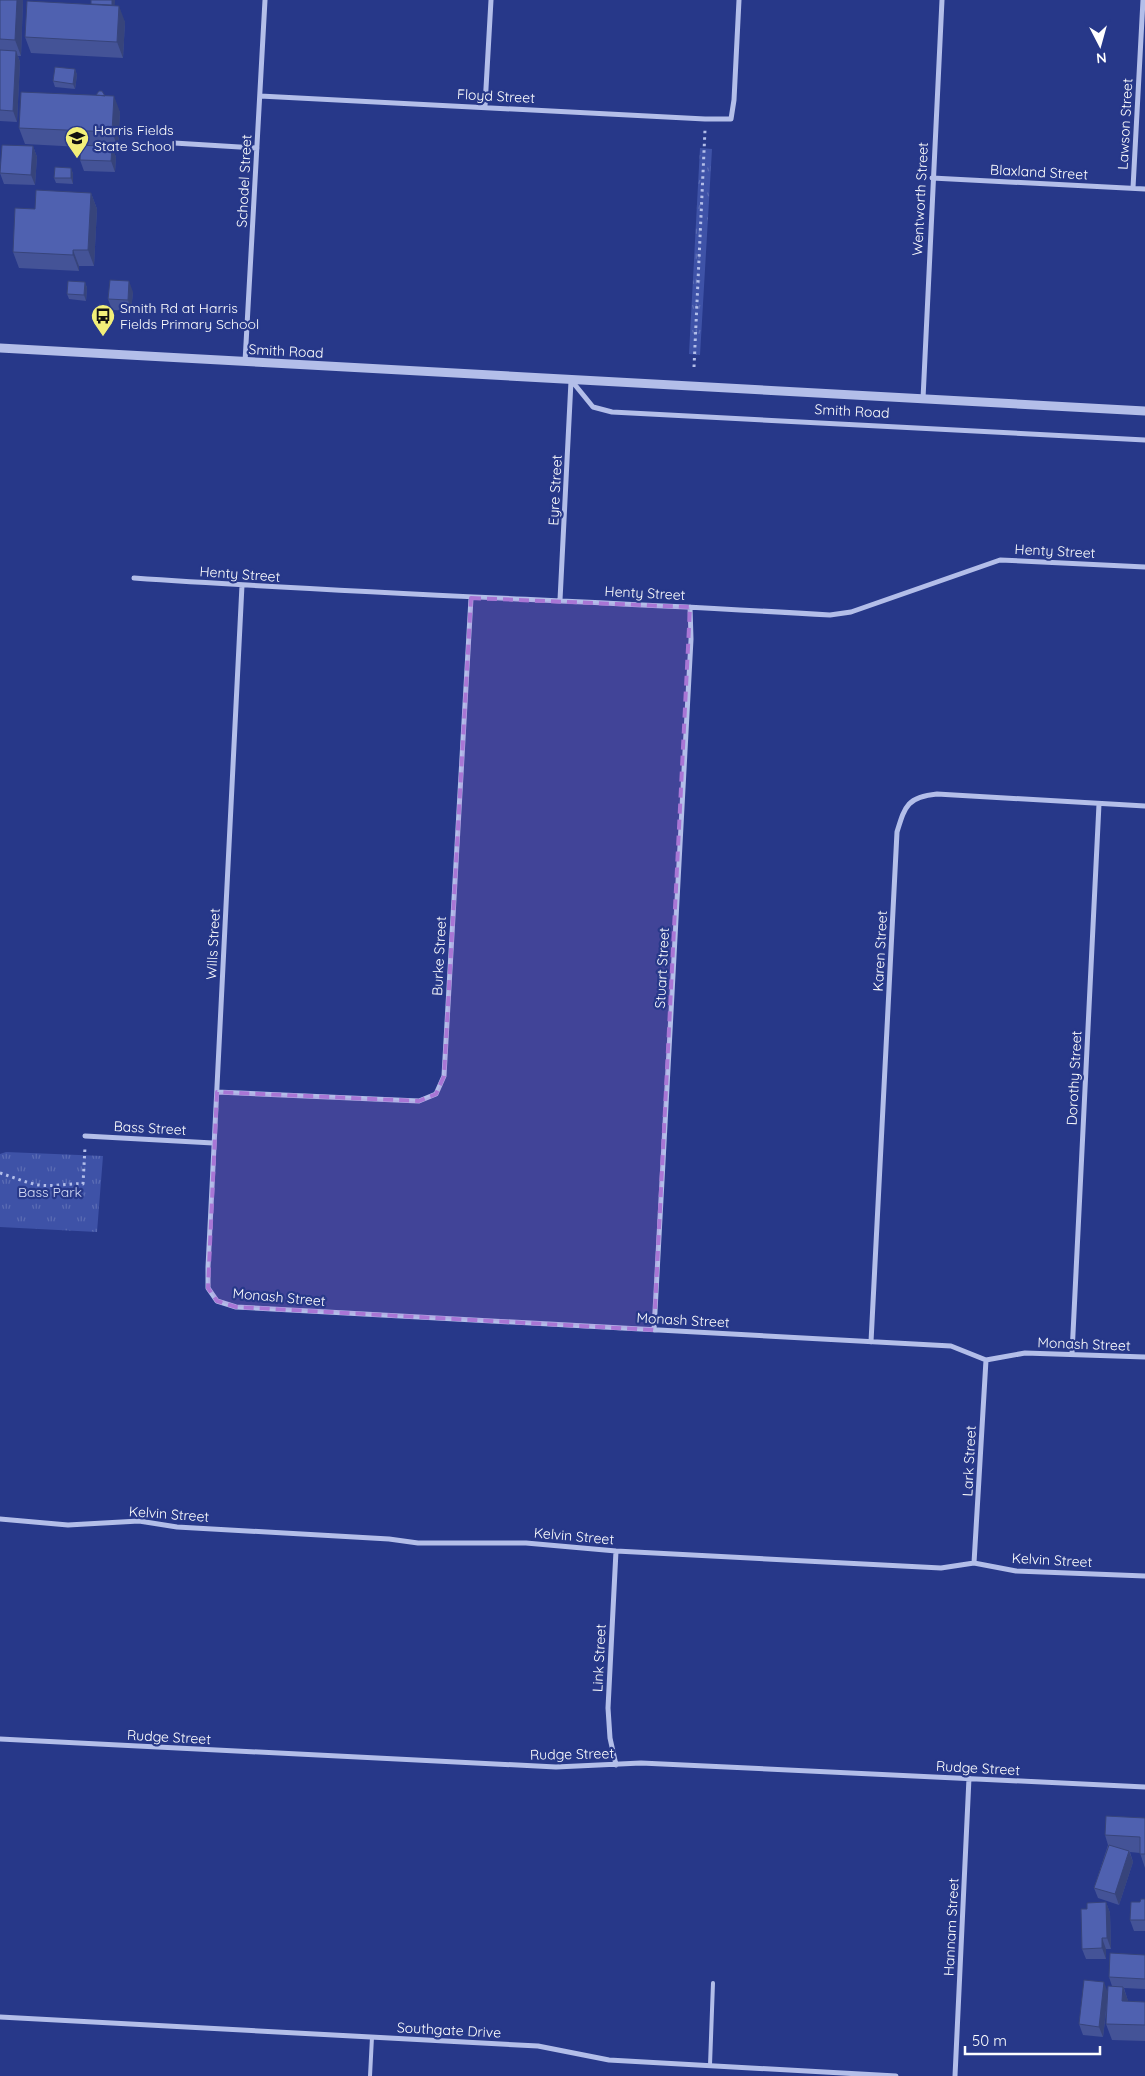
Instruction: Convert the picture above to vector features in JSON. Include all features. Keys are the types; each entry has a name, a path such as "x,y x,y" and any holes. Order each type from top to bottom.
{"street":[{"name":"Schodel Street","path":"245,362 265,0"},
{"path":"485,106 492,0"},
{"name":"Floyd Street","path":"260,96 731,119 734,100 740,0"},
{"name":"Wentworth Street","path":"923,400 932,178 942,0"},
{"name":"Lawson Street","path":"1133,188 1143,0"},
{"path":"174,143 257,148"},
{"name":"Blaxland Street","path":"932,178 1145,189"},
{"name":"Smith Road","path":"0,348 1145,411"},
{"name":"Smith Road","path":"571,380 593,407 612,412 1145,440"},
{"name":"Eyre Street","path":"560,600 571,380"},
{"name":"Henty Street","path":"134,578 471,598 560,600 830,616 851,612 1000,560 1145,567"},
{"name":"Wills Street","path":"217,1301 208,1288 213,1143 242,585"},
{"name":"Burke Street","path":"217,1092 419,1101 436,1094 444,1076 471,598"},
{"name":"Stuart Street","path":"654,1330 691,639 690,607"},
{"name":"Karen Street","path":"871,1342 897,832 904,808 921,795 937,794 1145,806"},
{"name":"Dorothy Street","path":"1072,1354 1099,804"},
{"name":"Bass Street","path":"85,1136 213,1143"},
{"name":"Monash Street","path":"217,1301 236,1307 951,1346 986,1360 1025,1353 1145,1358"},
{"name":"Lark Street","path":"974,1563 986,1360"},
{"name":"Kelvin Street","path":"0,1519 68,1525 139,1521 177,1527 418,1542 490,1542 616,1551 941,1568 974,1563 1016,1571 1145,1576"},
{"name":"Link Street","path":"616,1551 608,1708 610,1738 616,1765"},
{"name":"Rudge Street","path":"0,1740 547,1767 650,1763 1145,1787"},
{"name":"Hannam Street","path":"954,2076 969,1778"},
{"name":"Southgate Drive","path":"0,2017 538,2046 609,2060 830,2074 896,2076"}],"lane":[{"path":"710,2065 713,1983"},
{"path":"370,2076 372,2037"}],"path":[{"path":"694,367 705,119"},
{"path":"0,1173 38,1185 83,1184 85,1136"}],"highlighted area":[{"path":"471,598 690,607 654,1330 236,1307 217,1301 208,1288 208,1267 217,1092 419,1101 436,1094 444,1076"}],"green space":[{"path":"700,148 712,149 700,355 689,354"},
{"name":"Bass Park","path":"6,1152 103,1156 97,1232 0,1227 0,1154"}],"building":[{"path":"0,0 17,0 15,40 0,39"},
{"path":"91,0 112,0 112,5 91,4"},
{"path":"27,1 119,6 117,42 25,37"},
{"path":"0,50 16,51 13,111 0,110"},
{"path":"55,67 75,69 73,84 53,81"},
{"path":"99,91 102,91 105,96 96,95"},
{"path":"21,92 114,96 112,132 19,128"},
{"path":"2,145 33,146 31,175 0,173"},
{"path":"81,145 112,147 111,161 80,160"},
{"path":"55,167 71,168 71,178 54,178"},
{"path":"36,190 91,193 88,250 73,250 73,255 13,252 15,208 35,209"},
{"path":"110,280 129,281 128,300 108,299"},
{"path":"68,281 85,282 84,295 67,294"},
{"path":"1106,1816 1145,1818 1145,1854 1140,1854 1140,1837 1105,1835"},
{"path":"1109,1845 1129,1851 1115,1894 1094,1888"},
{"path":"1141,1899 1145,1899 1145,1920 1130,1920 1131,1902 1140,1902"},
{"path":"1106,1902 1107,1938 1102,1938 1102,1948 1082,1949 1081,1909 1087,1909 1087,1903"},
{"path":"1110,1953 1145,1955 1145,1979 1109,1977"},
{"path":"1084,1980 1104,1982 1099,2027 1079,2024"},
{"path":"1108,1986 1123,1987 1122,2001 1145,2002 1145,2025 1106,2024"}],"place":[{"name":"Harris Fields State School","path":"77,159"},
{"name":"Smith Rd at Harris Fields Primary School","path":"103,337"}]}
